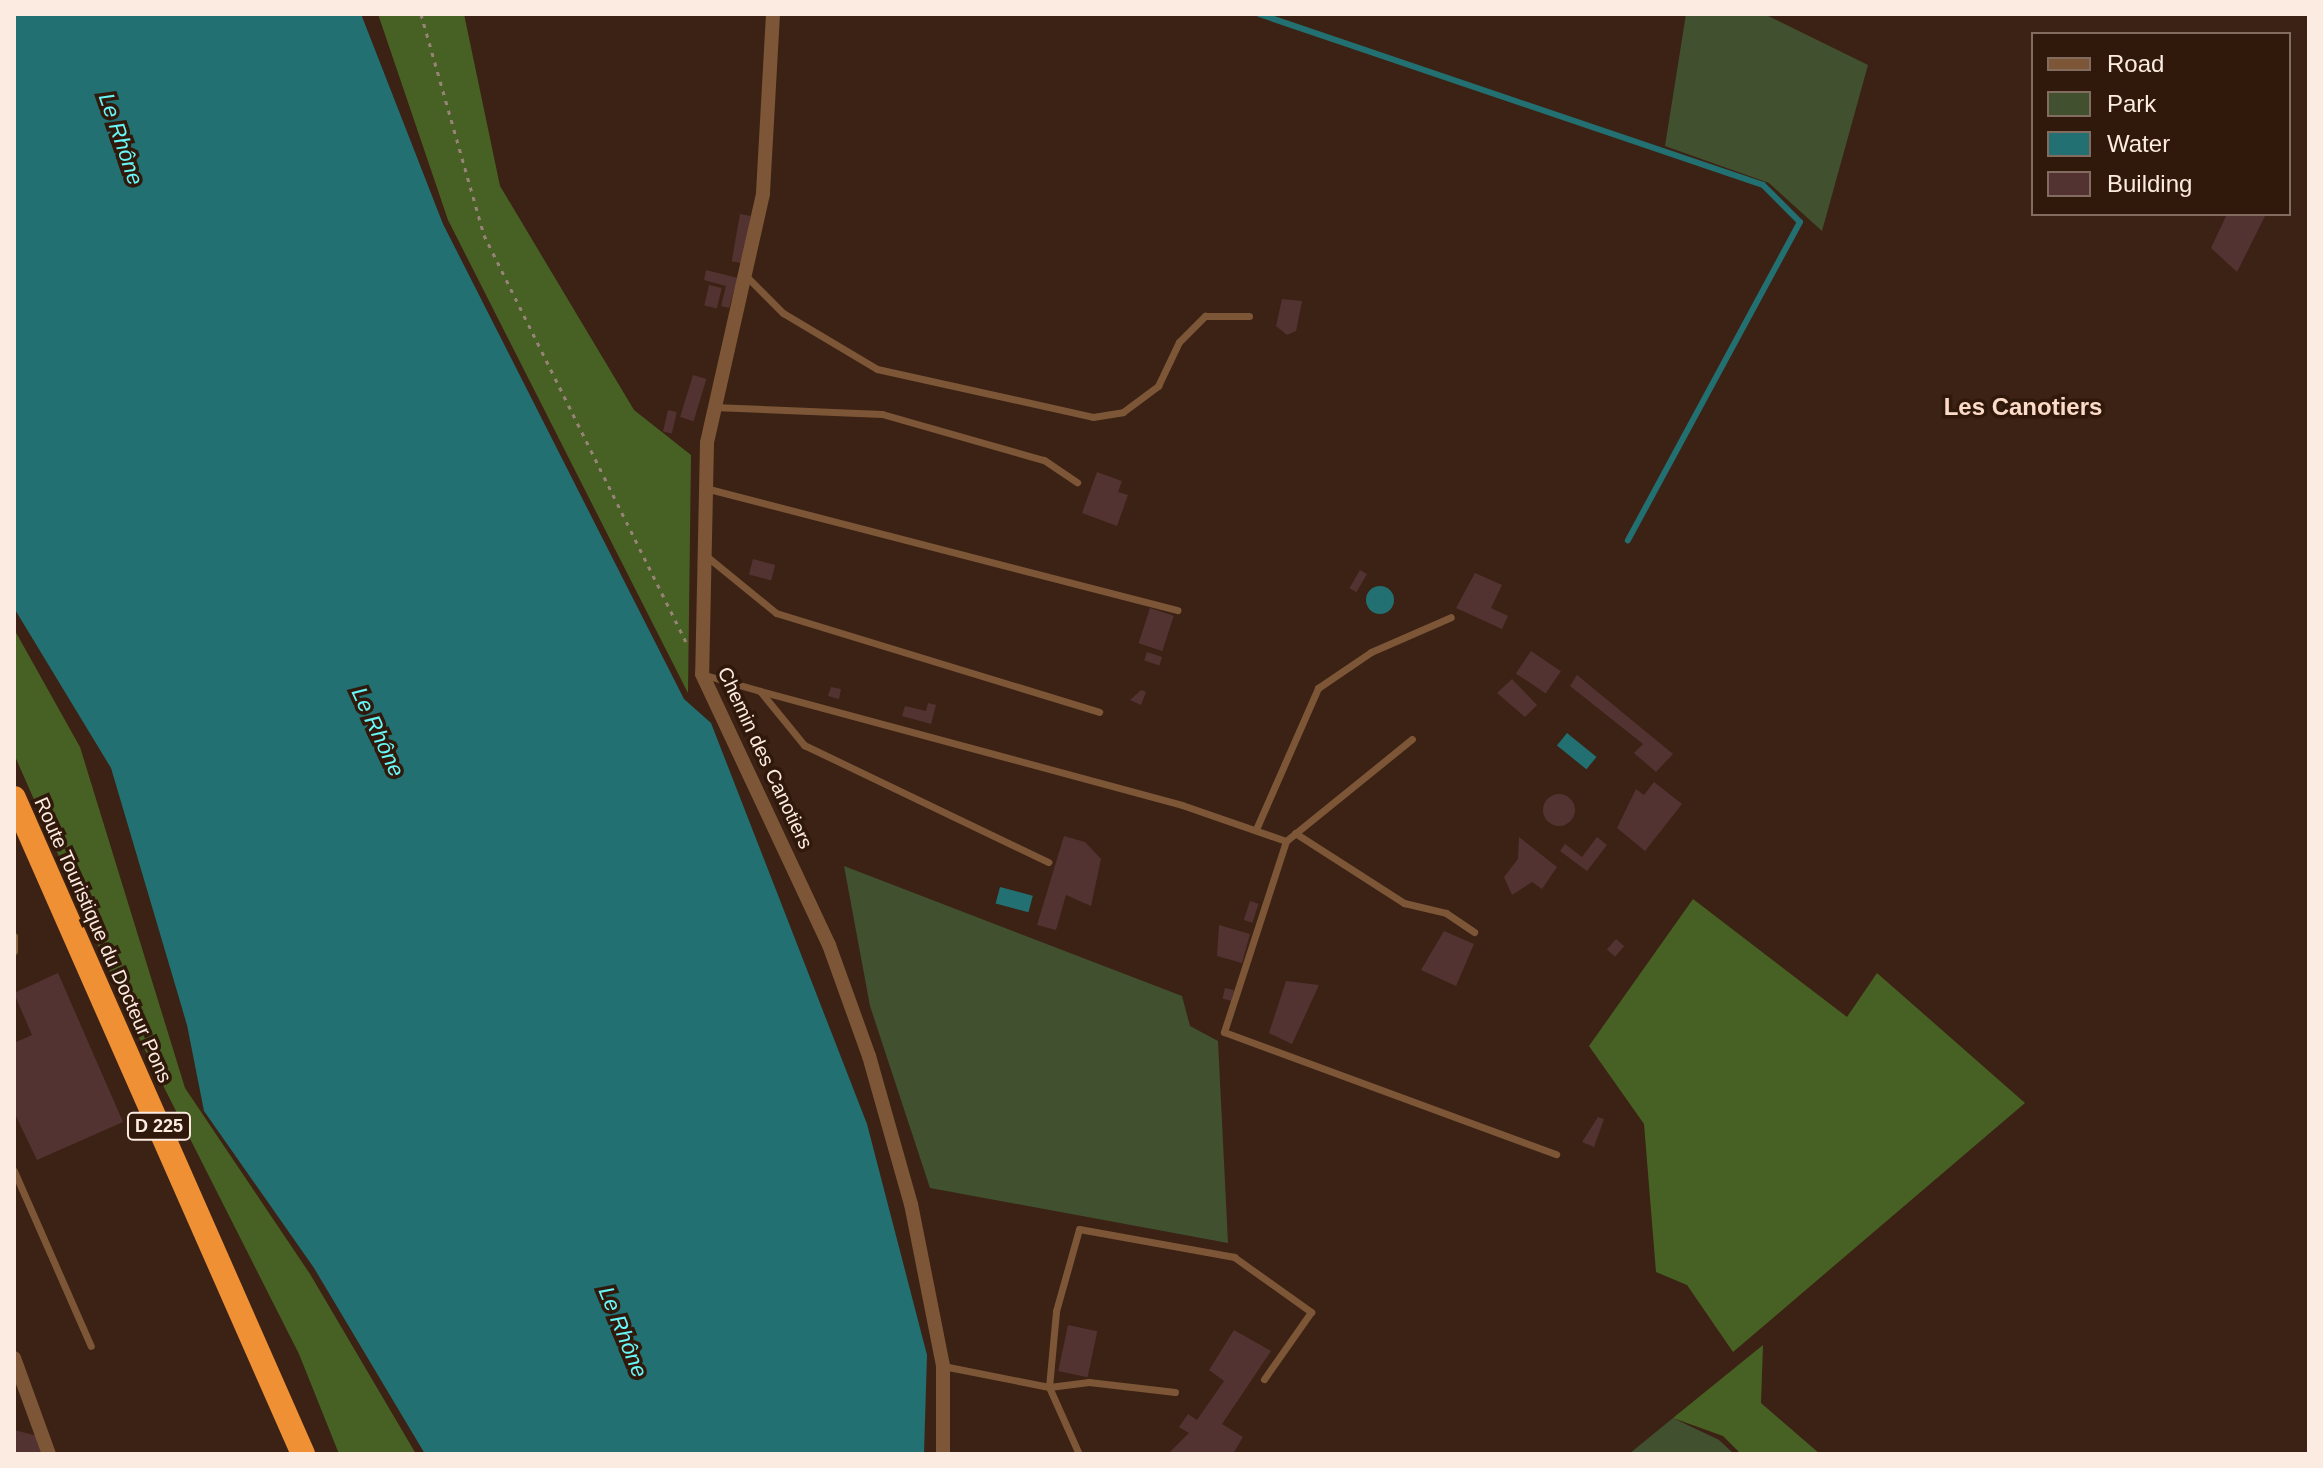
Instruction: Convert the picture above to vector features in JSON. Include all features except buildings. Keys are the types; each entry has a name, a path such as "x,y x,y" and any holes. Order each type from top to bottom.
{"highway":[{"name":"Route Touristique du Docteur Pons","path":"14,798 303,1454"}],"street":[{"name":"Chemin des Canotiers","path":"773,14 763,194 749,279 712,406 705,488 702,674 829,945 869,1056 911,1204 943,1366 943,1454"},
{"path":"14,1358 49,1454"}],"lane":[{"path":"749,279 783,313 877,369 1093,417 1123,412 1158,386 1179,342 1205,316 1249,316"},
{"path":"712,406 882,414 1044,460 1077,482"},
{"path":"705,488 1178,610"},
{"path":"705,555 776,613 1099,712"},
{"path":"1257,827 1318,688 1371,652 1451,617"},
{"path":"702,674 1257,827 1286,841"},
{"path":"760,691 804,745 1048,862"},
{"path":"1412,739 1286,841 1224,1032 1556,1154"},
{"path":"1295,833 1404,903 1446,913 1474,932"},
{"path":"14,936 14,951"},
{"path":"14,1171 91,1346"},
{"path":"1079,1454 1049,1387 1056,1311 1079,1229 1234,1257 1311,1312 1264,1379"},
{"path":"943,1366 1049,1387 1089,1382 1175,1392"}],"path":[{"path":"421,14 484,235 702,674"}],"green space":[{"path":"378,14 464,14 500,186 634,410 691,455 688,693 448,220"},
{"path":"1686,14 1764,14 1868,65 1822,231 1769,183 1665,146"},
{"path":"14,629 80,747 185,1088 310,1274 416,1454 339,1454 299,1354 137,1034 14,754"},
{"path":"844,866 1182,996 1190,1026 1218,1041 1228,1243 930,1188 870,1006"},
{"path":"1693,899 1847,1017 1877,973 2025,1103 1733,1352 1687,1285 1656,1272 1644,1124 1589,1046"},
{"path":"1763,1345 1761,1403 1820,1454 1741,1454 1723,1436 1673,1418"},
{"path":"1673,1418 1719,1440 1734,1454 1629,1454"}],"water":[{"name":"Le Rhône","path":"14,14 361,14 443,224 684,699 711,723 867,1124 927,1355 924,1454 425,1454 314,1268 204,1111 187,1025 111,768 14,608"},
{"path":"1380,586 1390,590 1394,600 1390,610 1380,614 1370,610 1366,600 1370,590"},
{"path":"1567,733 1597,757 1586,769 1557,745"},
{"path":"1000,887 1033,896 1028,912 996,903"}],"waterway":[{"path":"1259,14 1763,185 1800,222 1628,540"}],"district":[{"name":"Les Canotiers","path":"2023,407"}]}
